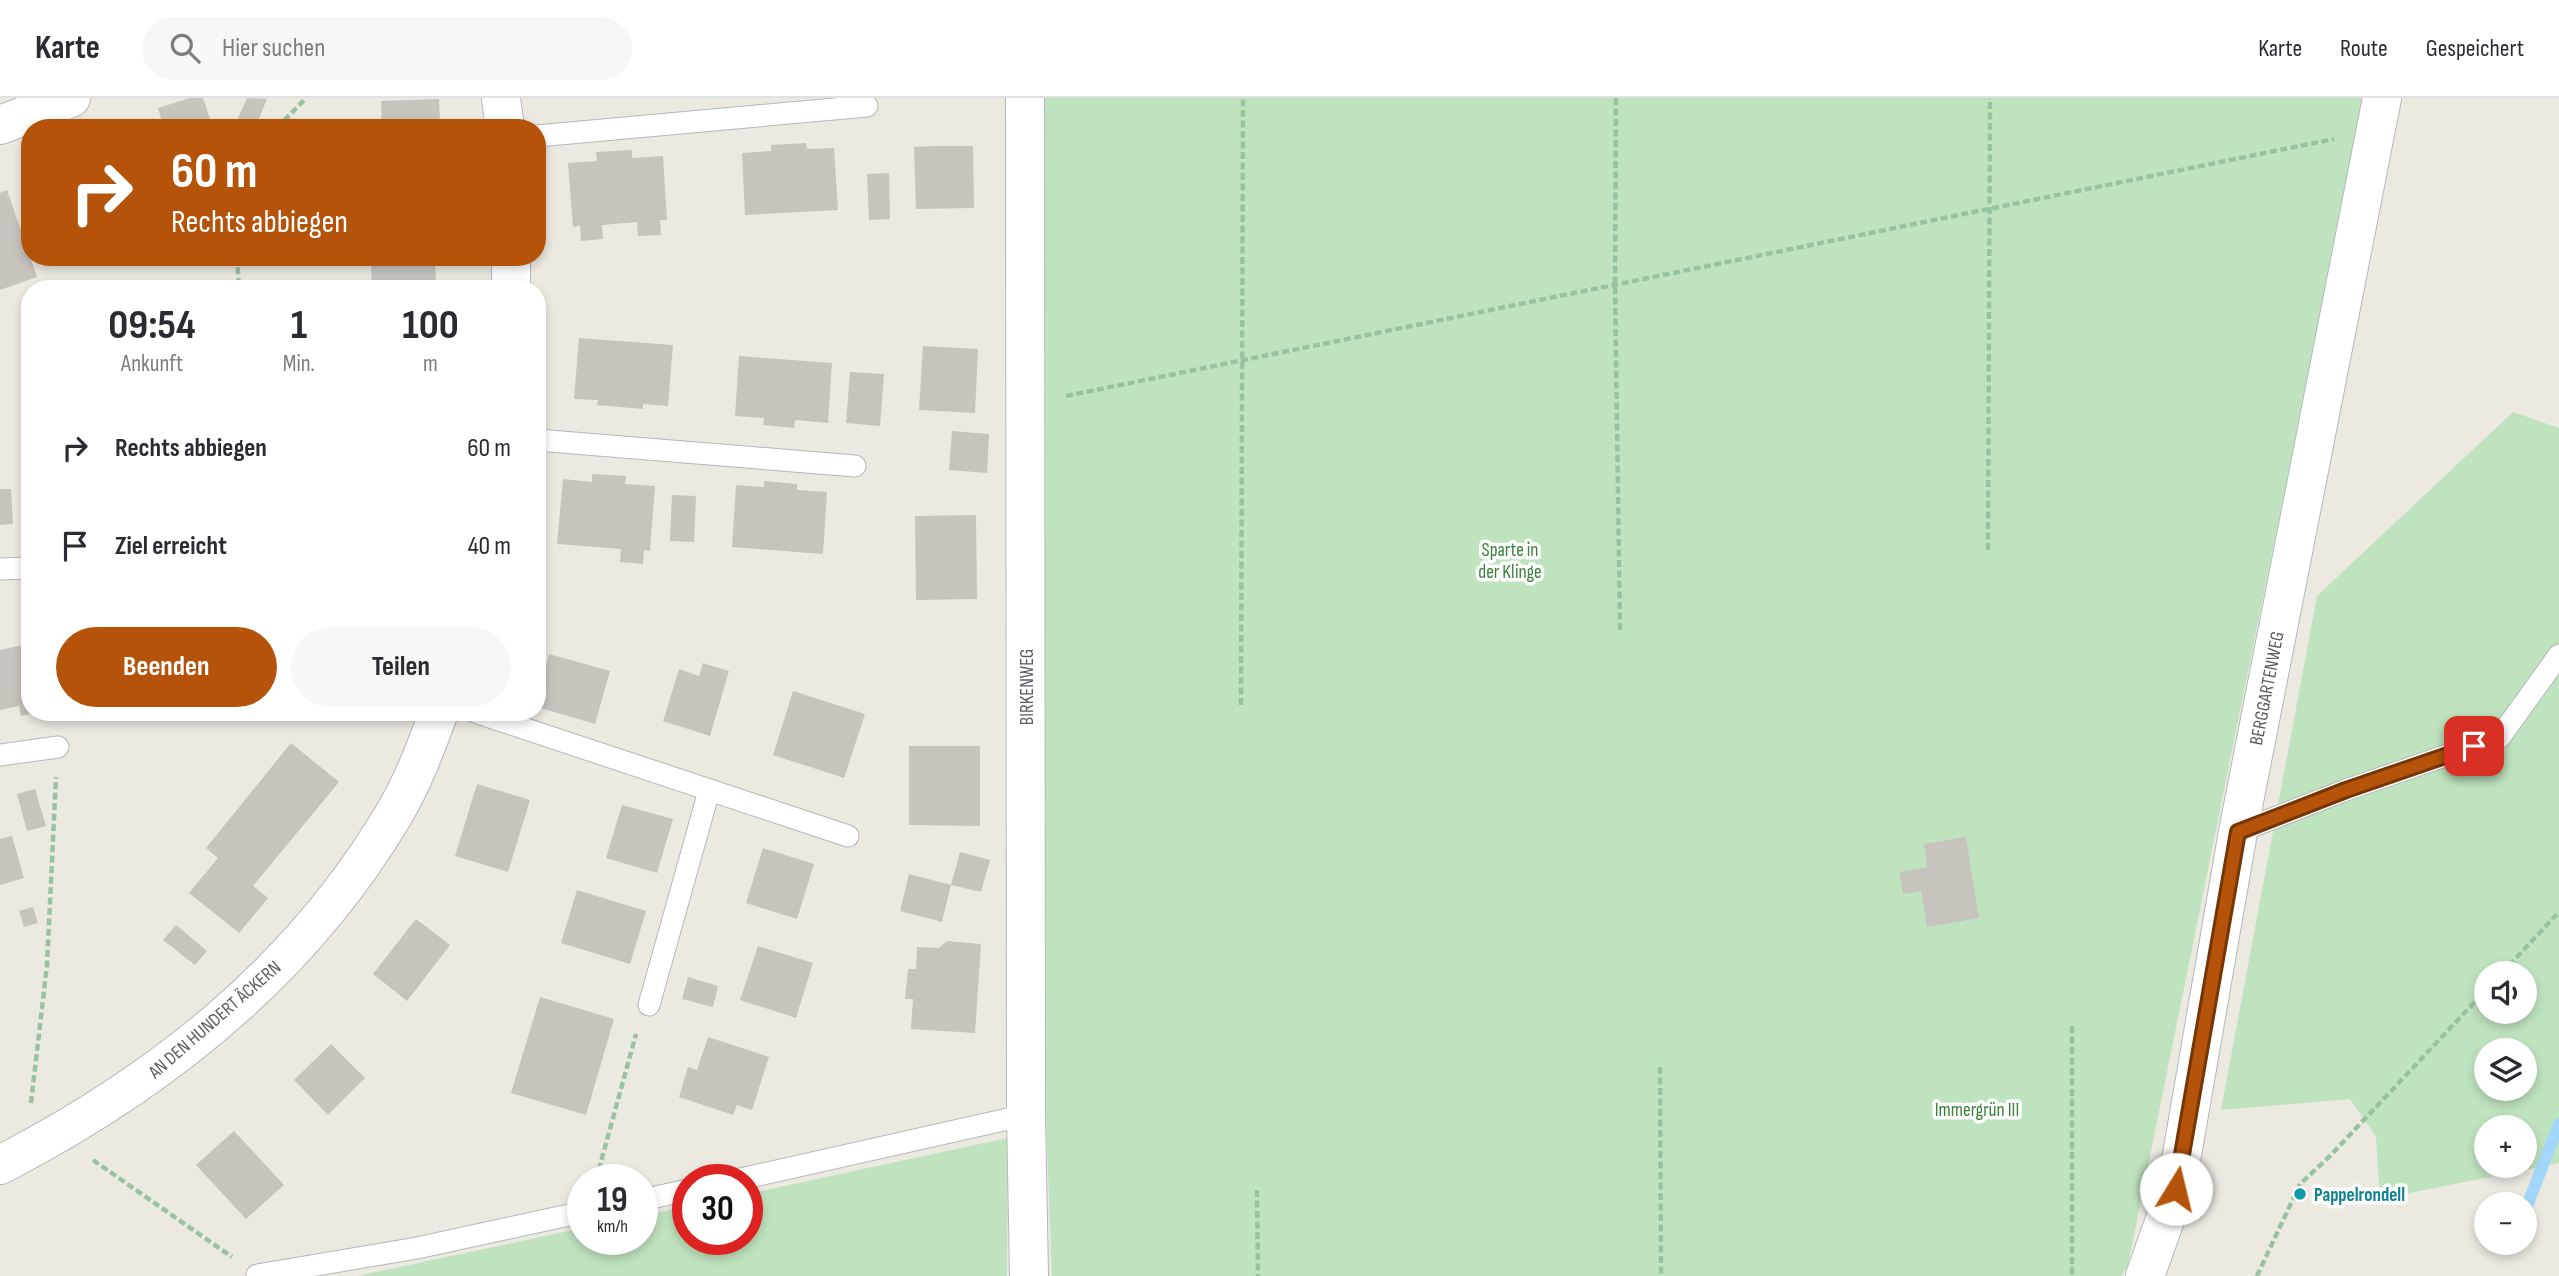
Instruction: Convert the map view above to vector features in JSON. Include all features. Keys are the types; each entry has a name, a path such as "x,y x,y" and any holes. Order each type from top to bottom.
{"street":[{"path":"0,125 71,98"},
{"path":"501,98 504,119"},
{"name":"BIRKENWEG","path":"1025,98 1026,1115 1030,1276"},
{"name":"BERGGARTENWEG","path":"2145,1276 2176,1189 2238,832 2379,114"},
{"name":"AN DEN HUNDERT ÄCKERN","path":"12,1158 58,1135 130,1091 256,988 311,931 360,867 395,812 436,721"}],"lane":[{"path":"546,134 867,106"},
{"path":"546,441 855,466"},
{"path":"0,569 21,568"},
{"path":"2238,832 2346,790 2500,737 2559,655"},
{"path":"502,721 848,836"},
{"path":"0,755 58,747"},
{"path":"649,1005 709,791"},
{"path":"763,1174 1026,1115"},
{"path":"257,1275 417,1248 567,1215"}],"path":[{"path":"286,119 306,98"},
{"path":"1241,705 1243,98"},
{"path":"1615,98 1620,632"},
{"path":"1988,550 1990,98"},
{"path":"1026,404 1989,209 2379,114"},
{"path":"12,1158 47,965 58,747"},
{"path":"2513,961 2559,912"},
{"path":"2257,1276 2300,1184 2329,1157 2474,1003"},
{"path":"600,1164 641,1016 649,1005"},
{"path":"2072,1026 2072,1276"},
{"path":"1660,1067 1661,1276"},
{"path":"58,1135 257,1275"},
{"path":"1257,1190 1258,1276"}],"green space":[{"name":"Sparte in der Klinge","path":"1043,98 2364,98 2128,1265 2121,1276 1052,1276 1046,1120"},
{"path":"2513,412 2559,428 2559,1163 2537,1167 2537,1115 2474,1115 2474,1178 2484,1178 2380,1199 2376,1137 2350,1099 2221,1110 2317,596"},
{"path":"1008,1138 1007,1276 357,1276 567,1231 567,1255 658,1255 658,1213 672,1209 672,1255 763,1255 763,1191"}],"building":[{"path":"190,98 203,98 210,119 161,119 158,108"},
{"path":"247,98 267,99 259,119 238,119"},
{"path":"439,99 440,119 382,119 381,101"},
{"path":"806,143 807,149 834,148 838,210 745,215 742,153 771,151 771,145"},
{"path":"973,146 974,208 916,209 914,147"},
{"path":"632,150 632,158 663,156 667,220 660,220 661,235 638,236 637,222 602,225 603,239 581,241 580,226 573,227 568,163 597,161 596,152"},
{"path":"889,173 890,219 869,220 867,174"},
{"path":"7,190 21,231 21,266 33,266 37,277 21,280 21,283 0,290 0,193"},
{"path":"371,266 435,266 436,280 372,280"},
{"path":"579,338 673,345 668,406 643,404 643,409 597,405 598,400 574,399"},
{"path":"923,346 978,349 975,413 919,410"},
{"path":"739,356 832,363 828,423 795,420 794,428 763,425 764,418 735,416"},
{"path":"850,372 884,374 880,426 846,423"},
{"path":"952,431 989,434 987,473 949,470"},
{"path":"592,474 626,476 625,484 655,486 650,551 644,550 643,564 620,562 621,549 557,544 563,479 592,482"},
{"path":"764,481 797,484 797,490 827,492 823,554 732,547 736,485 764,487"},
{"path":"0,489 11,489 13,524 0,525"},
{"path":"672,495 696,496 694,542 670,541"},
{"path":"976,515 977,599 916,600 915,516"},
{"path":"21,646 21,716 19,706 0,710 0,650"},
{"path":"549,654 610,671 595,724 546,710 546,665"},
{"path":"703,663 729,671 710,736 663,721 679,669 699,676"},
{"path":"793,691 865,714 844,778 773,755"},
{"path":"291,743 339,782 253,886 268,898 239,933 189,893 218,858 206,848"},
{"path":"909,746 980,746 980,826 909,825"},
{"path":"477,784 530,800 508,872 455,856"},
{"path":"35,789 46,826 27,831 17,794"},
{"path":"622,805 673,819 657,873 606,858"},
{"path":"12,836 24,878 0,885 0,839"},
{"path":"1966,837 1979,918 1927,927 1921,891 1903,894 1899,872 1927,867 1924,844"},
{"path":"763,848 814,864 797,919 746,903"},
{"path":"960,852 990,860 981,892 951,885"},
{"path":"909,874 951,885 942,922 900,911"},
{"path":"577,890 646,911 630,964 561,943"},
{"path":"33,907 38,923 24,927 19,911"},
{"path":"416,919 450,945 407,1001 373,974"},
{"path":"176,925 207,951 195,965 163,940"},
{"path":"947,941 981,944 975,1033 911,1029 913,999 905,999 908,969 916,969 917,947 939,948"},
{"path":"758,946 813,963 796,1018 740,1000"},
{"path":"688,977 718,986 713,1007 682,999"},
{"path":"540,997 614,1019 586,1115 511,1093"},
{"path":"708,1037 769,1057 752,1110 737,1105 733,1115 679,1097 688,1067 697,1070"},
{"path":"331,1044 365,1078 328,1115 294,1080"},
{"path":"234,1131 284,1185 246,1219 196,1165"}],"waterway":[{"path":"2532,1192 2559,1124"}],"place":[{"name":"Pappelrondell","path":"2300,1194"}],"route":[{"path":"2176,1189 2238,832 2346,790 2474,746"}],"park label":[{"name":"Immergrün III","path":"1977,1109"}]}
